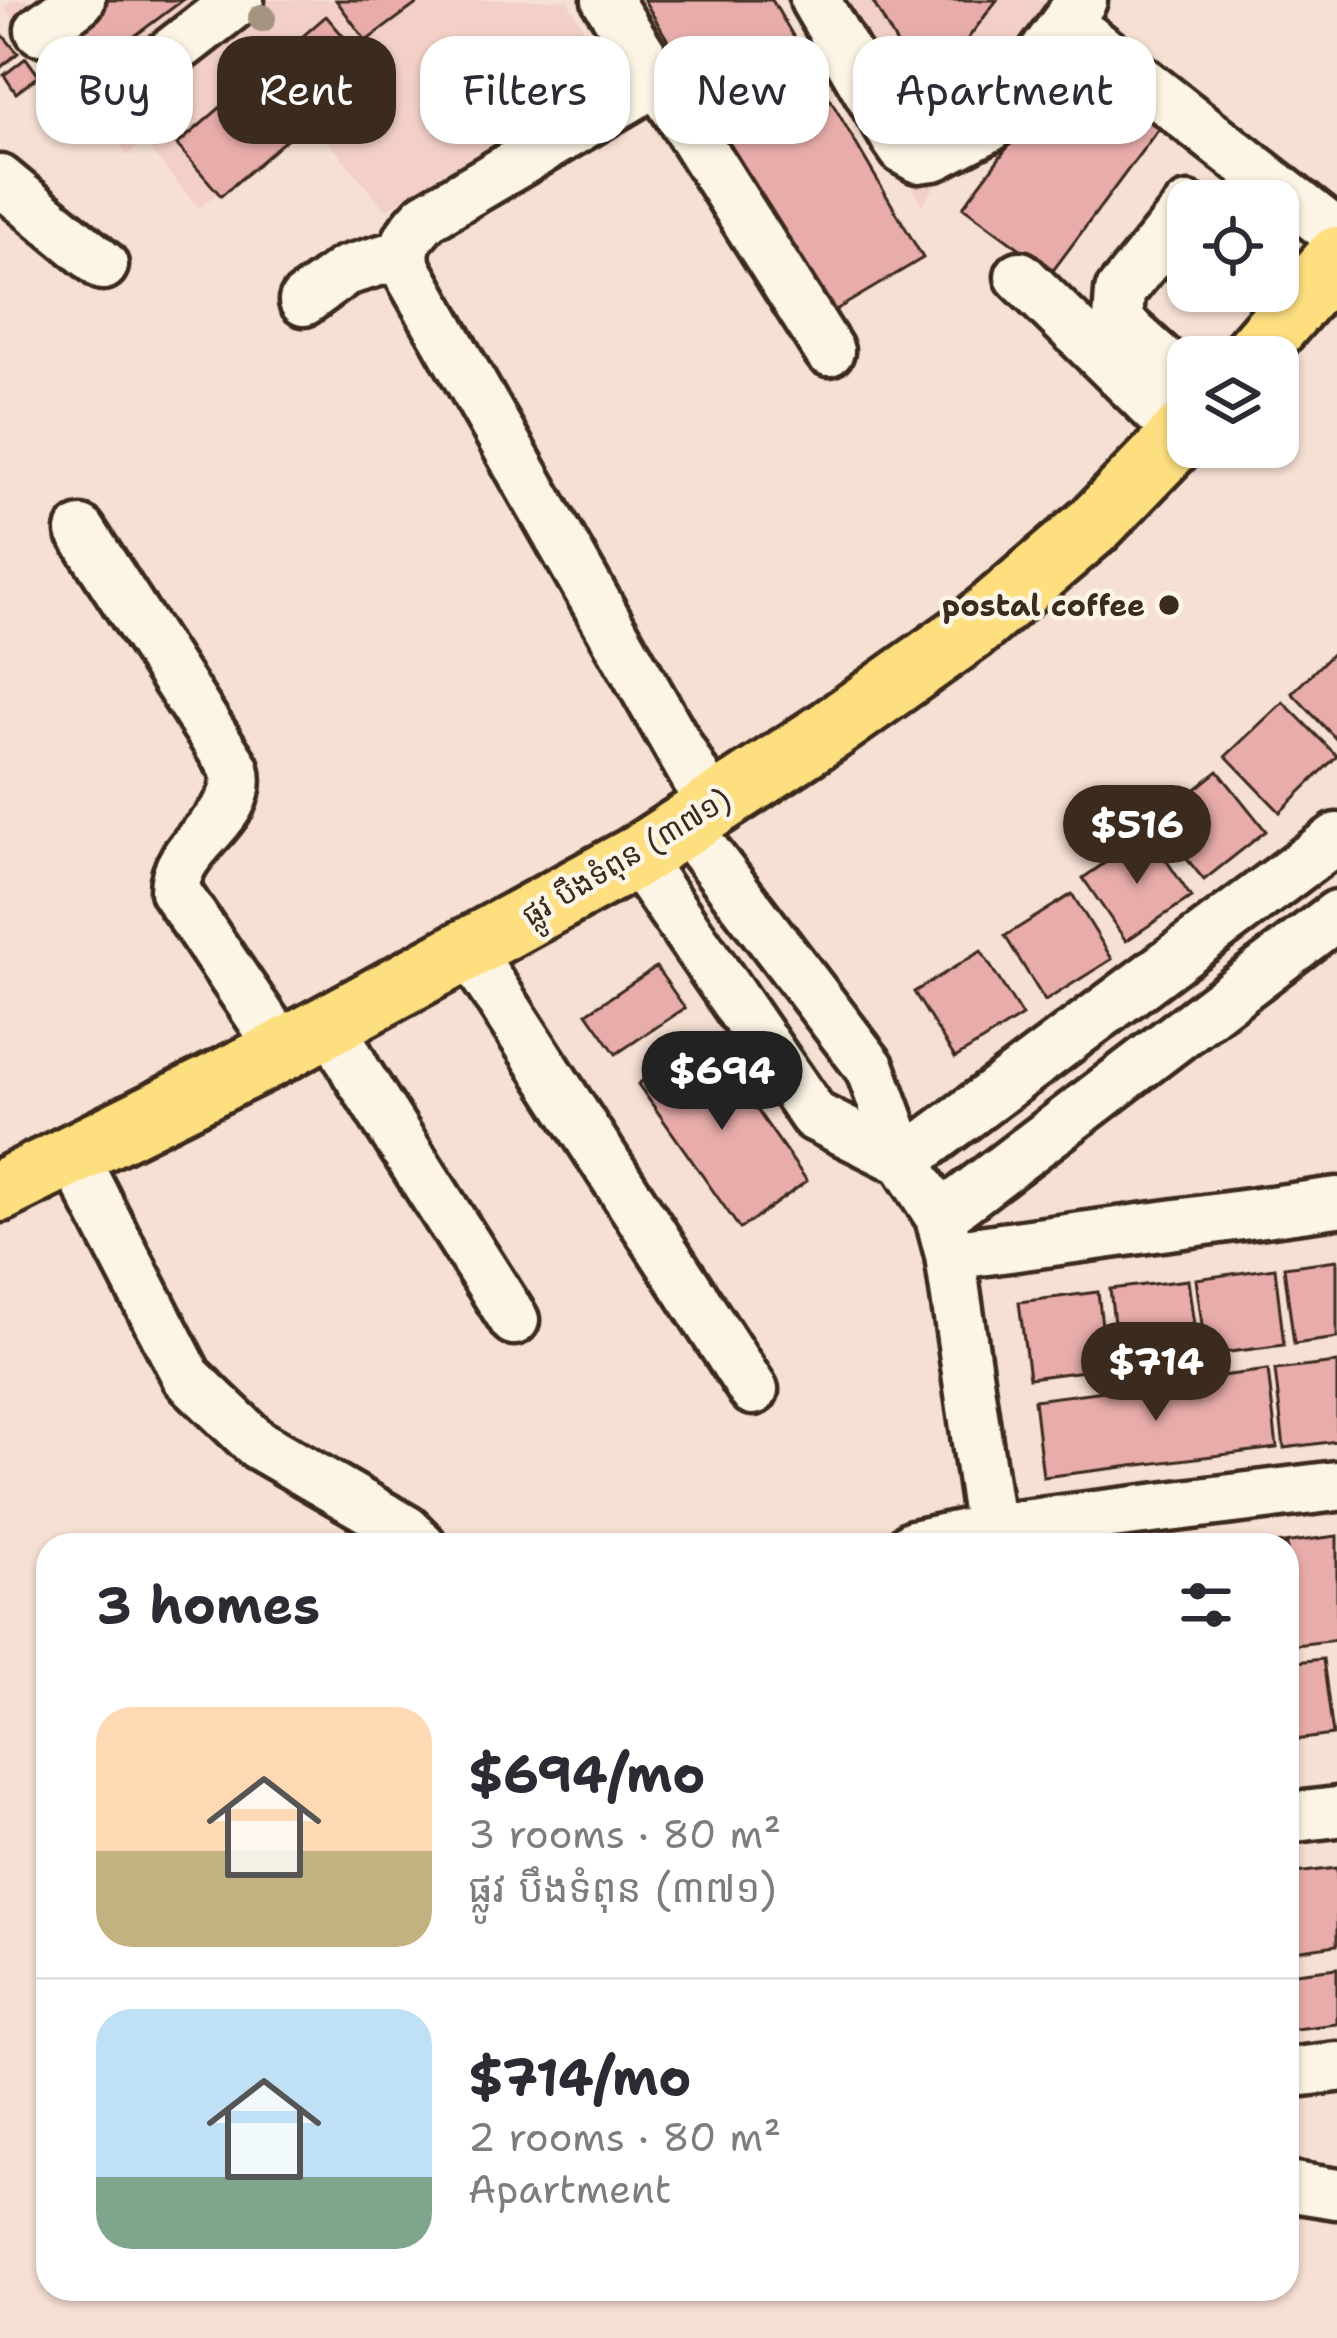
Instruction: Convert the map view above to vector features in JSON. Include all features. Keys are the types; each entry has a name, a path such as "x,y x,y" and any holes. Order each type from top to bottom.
{"main road":[{"path":"1264,336 1308,271"},
{"name":"ផ្លូវ បឹងទំពុន (៣៧១)","path":"0,1191 307,1037 678,829 829,731 971,630 1096,524 1167,438"}],"street":[{"path":"40,30 80,0"},
{"path":"193,36 239,0"},
{"path":"607,0 654,76"},
{"path":"814,0 895,137 918,158 934,156 990,127 1074,11 1337,234"},
{"path":"654,83 426,217 409,235 402,254 814,1116 904,1161"},
{"path":"697,144 829,351"},
{"path":"1211,180 1234,149"},
{"path":"0,180 103,265"},
{"path":"1167,236 1120,292 1118,321 1167,389"},
{"path":"304,301 345,271 402,254"},
{"path":"1020,276 1167,399"},
{"path":"81,531 234,768 238,782 234,798 176,871 175,891 307,1037 357,1073 514,1320"},
{"path":"678,829 870,1068 904,1161 945,1236 990,1533"},
{"path":"904,1161 1337,838"},
{"path":"945,1236 1337,915"},
{"path":"469,950 753,1390"},
{"path":"73,1156 187,1378 257,1444 410,1533"},
{"path":"945,1236 1337,1202"},
{"path":"1018,1533 1337,1486"},
{"path":"1299,1817 1337,1812"},
{"path":"1299,2072 1337,2067"},
{"path":"1299,2188 1337,2194"}],"shaded area":[{"path":"13,0 567,0 588,36 420,36 420,144 495,144 386,210 330,144 396,144 396,36 217,36 217,144 280,144 199,208 145,144 193,144 193,36 36,36 36,45 4,7"},
{"path":"801,0 1067,0 1042,36 853,36 853,88 829,47 829,36 822,36"},
{"path":"119,144 143,144 128,155"},
{"path":"886,144 965,144 922,205"}],"building":[{"path":"95,0 183,0 135,36 48,36"},
{"path":"336,0 422,0 373,36 362,36"},
{"path":"644,0 772,0 793,36 665,36"},
{"path":"872,0 997,0 970,36 892,36"},
{"path":"326,16 343,36 303,36"},
{"path":"0,32 18,53 0,68"},
{"path":"26,58 36,78 16,93 4,75"},
{"path":"829,97 923,258 829,314 729,144 829,144"},
{"path":"217,110 217,144 281,144 221,196 177,145 193,144 193,131"},
{"path":"1010,144 1147,144 1052,272 963,207"},
{"path":"1337,649 1337,740 1292,693"},
{"path":"1283,702 1337,756 1280,812 1226,756"},
{"path":"1218,771 1266,831 1204,880 1156,821"},
{"path":"1148,833 1191,897 1126,941 1083,878"},
{"path":"1072,894 1112,959 1045,1001 1005,936"},
{"path":"981,951 1022,1016 955,1058 914,992"},
{"path":"656,967 685,1008 616,1054 587,1013"},
{"path":"705,1036 807,1181 740,1229 638,1084"},
{"path":"1337,1260 1337,1338 1294,1344 1284,1267"},
{"path":"1275,1268 1284,1345 1206,1355 1196,1279"},
{"path":"1188,1280 1198,1356 1119,1366 1110,1289"},
{"path":"1098,1292 1107,1368 1029,1378 1019,1302"},
{"path":"1337,1363 1337,1441 1284,1448 1275,1370"},
{"path":"1268,1370 1277,1448 1043,1477 1034,1400"},
{"path":"1337,1536 1337,1640 1299,1645 1299,1541"},
{"path":"1323,1659 1333,1735 1299,1739 1299,1662"},
{"path":"1337,1868 1337,1945 1299,1950 1299,1873"},
{"path":"1337,1968 1337,2024 1299,2029 1299,1973"}],"place":[{"name":"postal coffee","path":"1169,605"}]}
